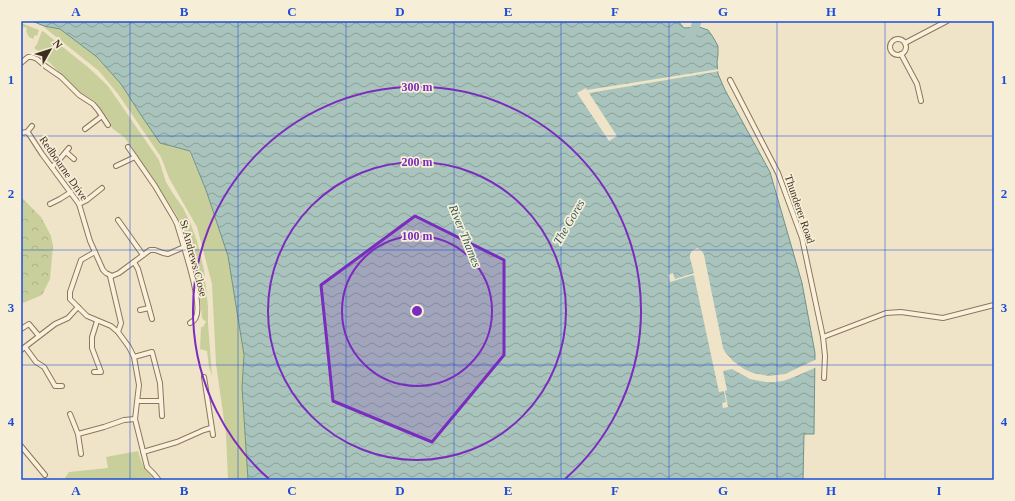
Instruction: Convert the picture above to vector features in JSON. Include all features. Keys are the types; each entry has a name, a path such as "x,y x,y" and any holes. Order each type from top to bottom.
{"street":[{"path":"905,43 947,21"},
{"path":"900,54 889,51 891,43 899,39 905,43"},
{"path":"900,54 904,51 905,43"},
{"path":"900,54 917,84 921,102"},
{"path":"21,64 28,58 32,57 37,59 61,77 79,96 93,104 108,125"},
{"name":"Thunderer Road","path":"730,80 778,173 802,238 823,338 825,356 824,378"},
{"path":"85,129 102,116"},
{"path":"27,132 32,126"},
{"name":"Redbourne Drive","path":"21,133 27,132 79,204 90,241 103,270 110,276"},
{"path":"52,167 69,148"},
{"name":"St Andrews Close","path":"128,148 155,186 174,218 184,247 195,288 197,306 196,317 190,323"},
{"path":"66,152 74,160"},
{"path":"116,166 135,157"},
{"path":"79,204 102,188"},
{"path":"50,204 71,192"},
{"path":"118,220 143,255"},
{"path":"118,332 121,323 110,276 119,274 143,255 152,250 168,254 184,247"},
{"path":"95,252 81,260 70,292 70,299 87,316 111,326 118,332 134,357 139,386 136,419 147,467 158,479"},
{"path":"134,262 138,269 152,319"},
{"path":"823,338 886,313 901,312 943,318 994,305"},
{"path":"21,350 55,324 68,318 78,308"},
{"path":"140,310 150,308"},
{"path":"94,372 101,372 92,348 92,337 97,320"},
{"path":"21,329 29,324 39,336"},
{"path":"25,347 36,362 44,367 55,386 62,386"},
{"path":"134,357 152,352 160,383 162,416"},
{"path":"204,377 212,435"},
{"path":"138,401 161,401"},
{"path":"70,414 78,434 81,454"},
{"path":"78,434 124,420 136,419"},
{"path":"143,452 177,442 211,428"},
{"path":"21,446 45,475"}],"highlighted area":[{"path":"415,216 504,260 504,355 432,442 333,401 321,285"}],"green space":[{"path":"21,23 39,30 37,36 35,35 33,39 29,37 26,31 27,28 21,26"},
{"path":"44,26 60,29 97,57 121,84 160,143 189,151 206,190 228,256 244,355 242,387 248,480 228,480 226,434 216,364 212,284 197,227 169,178 161,157 118,94 99,71"},
{"path":"42,31 89,68 108,86 159,160 166,182 183,208 190,222 197,241 204,270 208,306 212,376 207,351 200,349 201,327 203,327 206,322 202,318 199,294 201,292 177,216 131,145 124,137 113,129 110,125 111,123 95,101 78,91 34,48"},
{"path":"21,197 41,217 51,236 53,246 50,279 42,295 23,303 21,300"},
{"path":"138,451 143,466 153,477 149,480 66,480 65,478 69,472 108,468 106,457"}],"water":[{"name":"River Thames","path":"32,21 678,21 684,28 699,27 708,30 718,46 718,74 725,90 770,172 802,283 815,353 814,434 804,434 803,480 248,480 242,387 244,355 228,256 206,190 190,151 160,143 121,84 97,57 60,29 44,26"}],"pier":[{"path":"719,69 720,71 589,93 617,136 609,141 577,93 586,88 587,90"},
{"path":"697,248 702,251 704,255 723,348 733,361 744,369 753,373 769,376 785,374 817,359 817,367 783,381 775,382 750,379 732,369 723,371 727,390 725,391 728,407 723,408 722,403 726,402 724,391 719,392 694,276 693,275 670,282 668,275 673,273 675,279 694,273 690,254"}],"waterway":[{"name":"The Gores","path":"689,38 697,21"}]}
